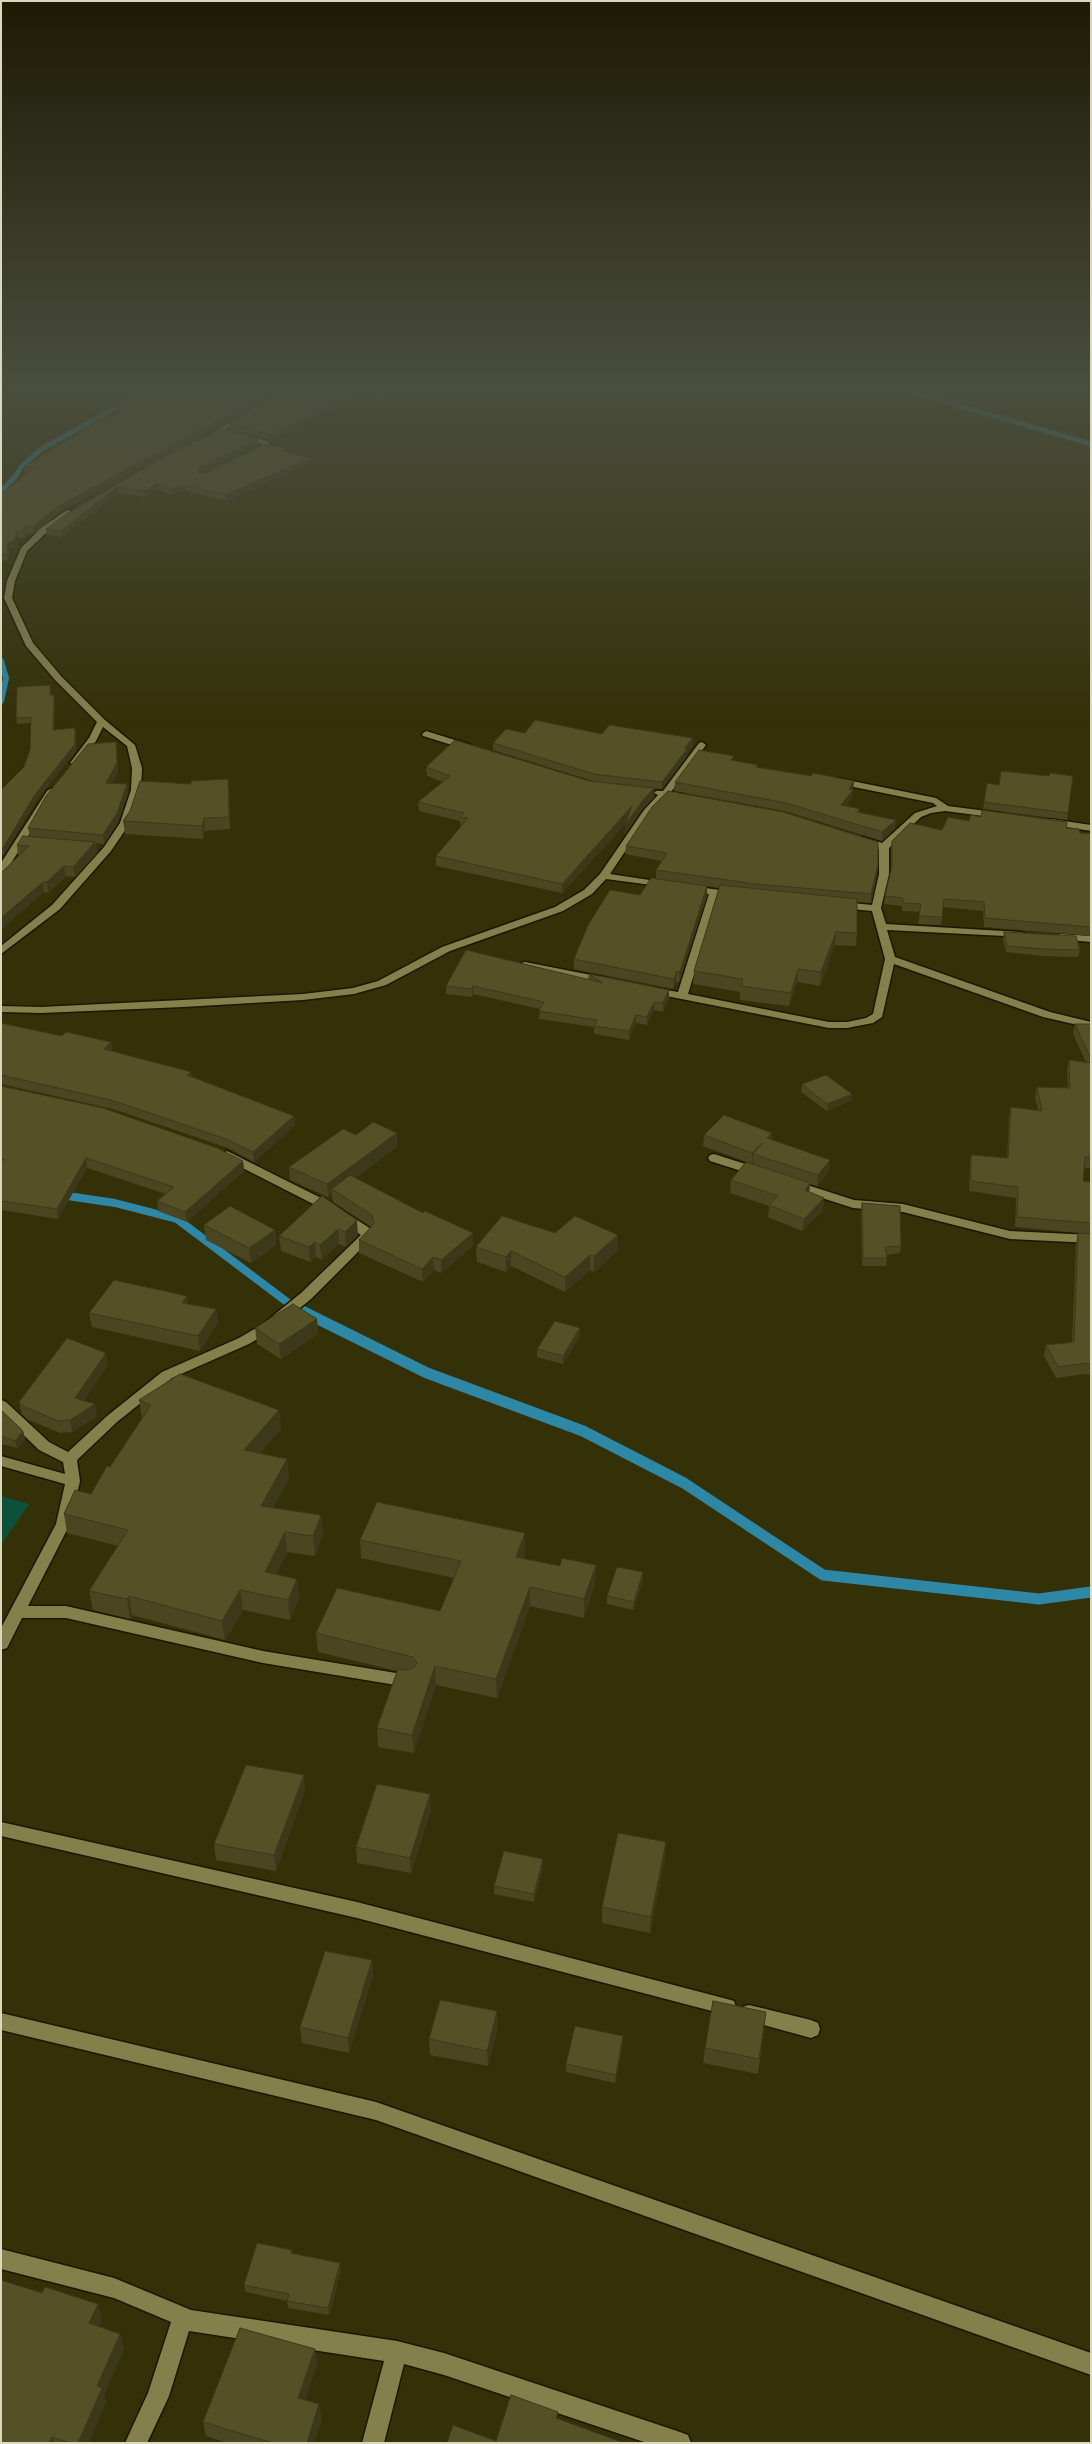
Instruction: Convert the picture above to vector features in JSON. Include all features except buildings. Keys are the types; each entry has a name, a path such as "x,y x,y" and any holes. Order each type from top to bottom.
{"street":[{"path":"1,951 56,906 128,814 136,790 137,768 131,745 102,722 58,678 29,644 8,598 11,580 24,550 44,530 83,506"},
{"path":"67,771 93,739 102,722"},
{"path":"426,734 481,750"},
{"path":"1,1009 41,1010 303,997 354,991 382,983 446,949 559,909 588,892 604,876 647,812 665,794 702,745"},
{"path":"826,779 928,799 936,801 945,808"},
{"path":"1,871 26,842 42,803 57,784"},
{"path":"647,792 690,798"},
{"path":"644,989 829,1025 859,1023 870,1020 878,1015 890,959 876,908 884,874 884,847 918,815 945,808 1011,817"},
{"path":"1035,820 1091,828"},
{"path":"851,837 884,847"},
{"path":"604,876 747,897"},
{"path":"682,996 714,893"},
{"path":"830,904 876,908"},
{"path":"880,927 1091,939"},
{"path":"446,949 465,952"},
{"path":"890,959 1047,1015 1091,1025"},
{"path":"512,962 616,983"},
{"path":"70,1459 112,1419 167,1375 244,1341 268,1327 306,1296 368,1236 367,1232 320,1202 215,1150"},
{"path":"714,1158 853,1204 904,1208 1010,1234 1091,1239"},
{"path":"1,1405 44,1446 70,1459"},
{"path":"1,1644 64,1524 73,1481 70,1459"},
{"path":"1,1460 73,1481"},
{"path":"19,1612 66,1612 263,1657 408,1681"},
{"path":"1,1829 357,1910 811,2029"},
{"path":"1,2021 376,2110 1091,2364"},
{"path":"1,2259 114,2288 183,2317 158,2396 136,2443"},
{"path":"181,2319 397,2352 444,2364 680,2443"},
{"path":"374,2443 397,2352"}],"green space":[{"path":"1,1496 29,1504 1,1545"}],"waterway":[{"path":"1,661 6,678 1,701"},
{"path":"61,1195 115,1203 177,1219 295,1308"},
{"path":"294,1307 427,1373 583,1431 684,1483 823,1575 1039,1599 1091,1592"}]}
